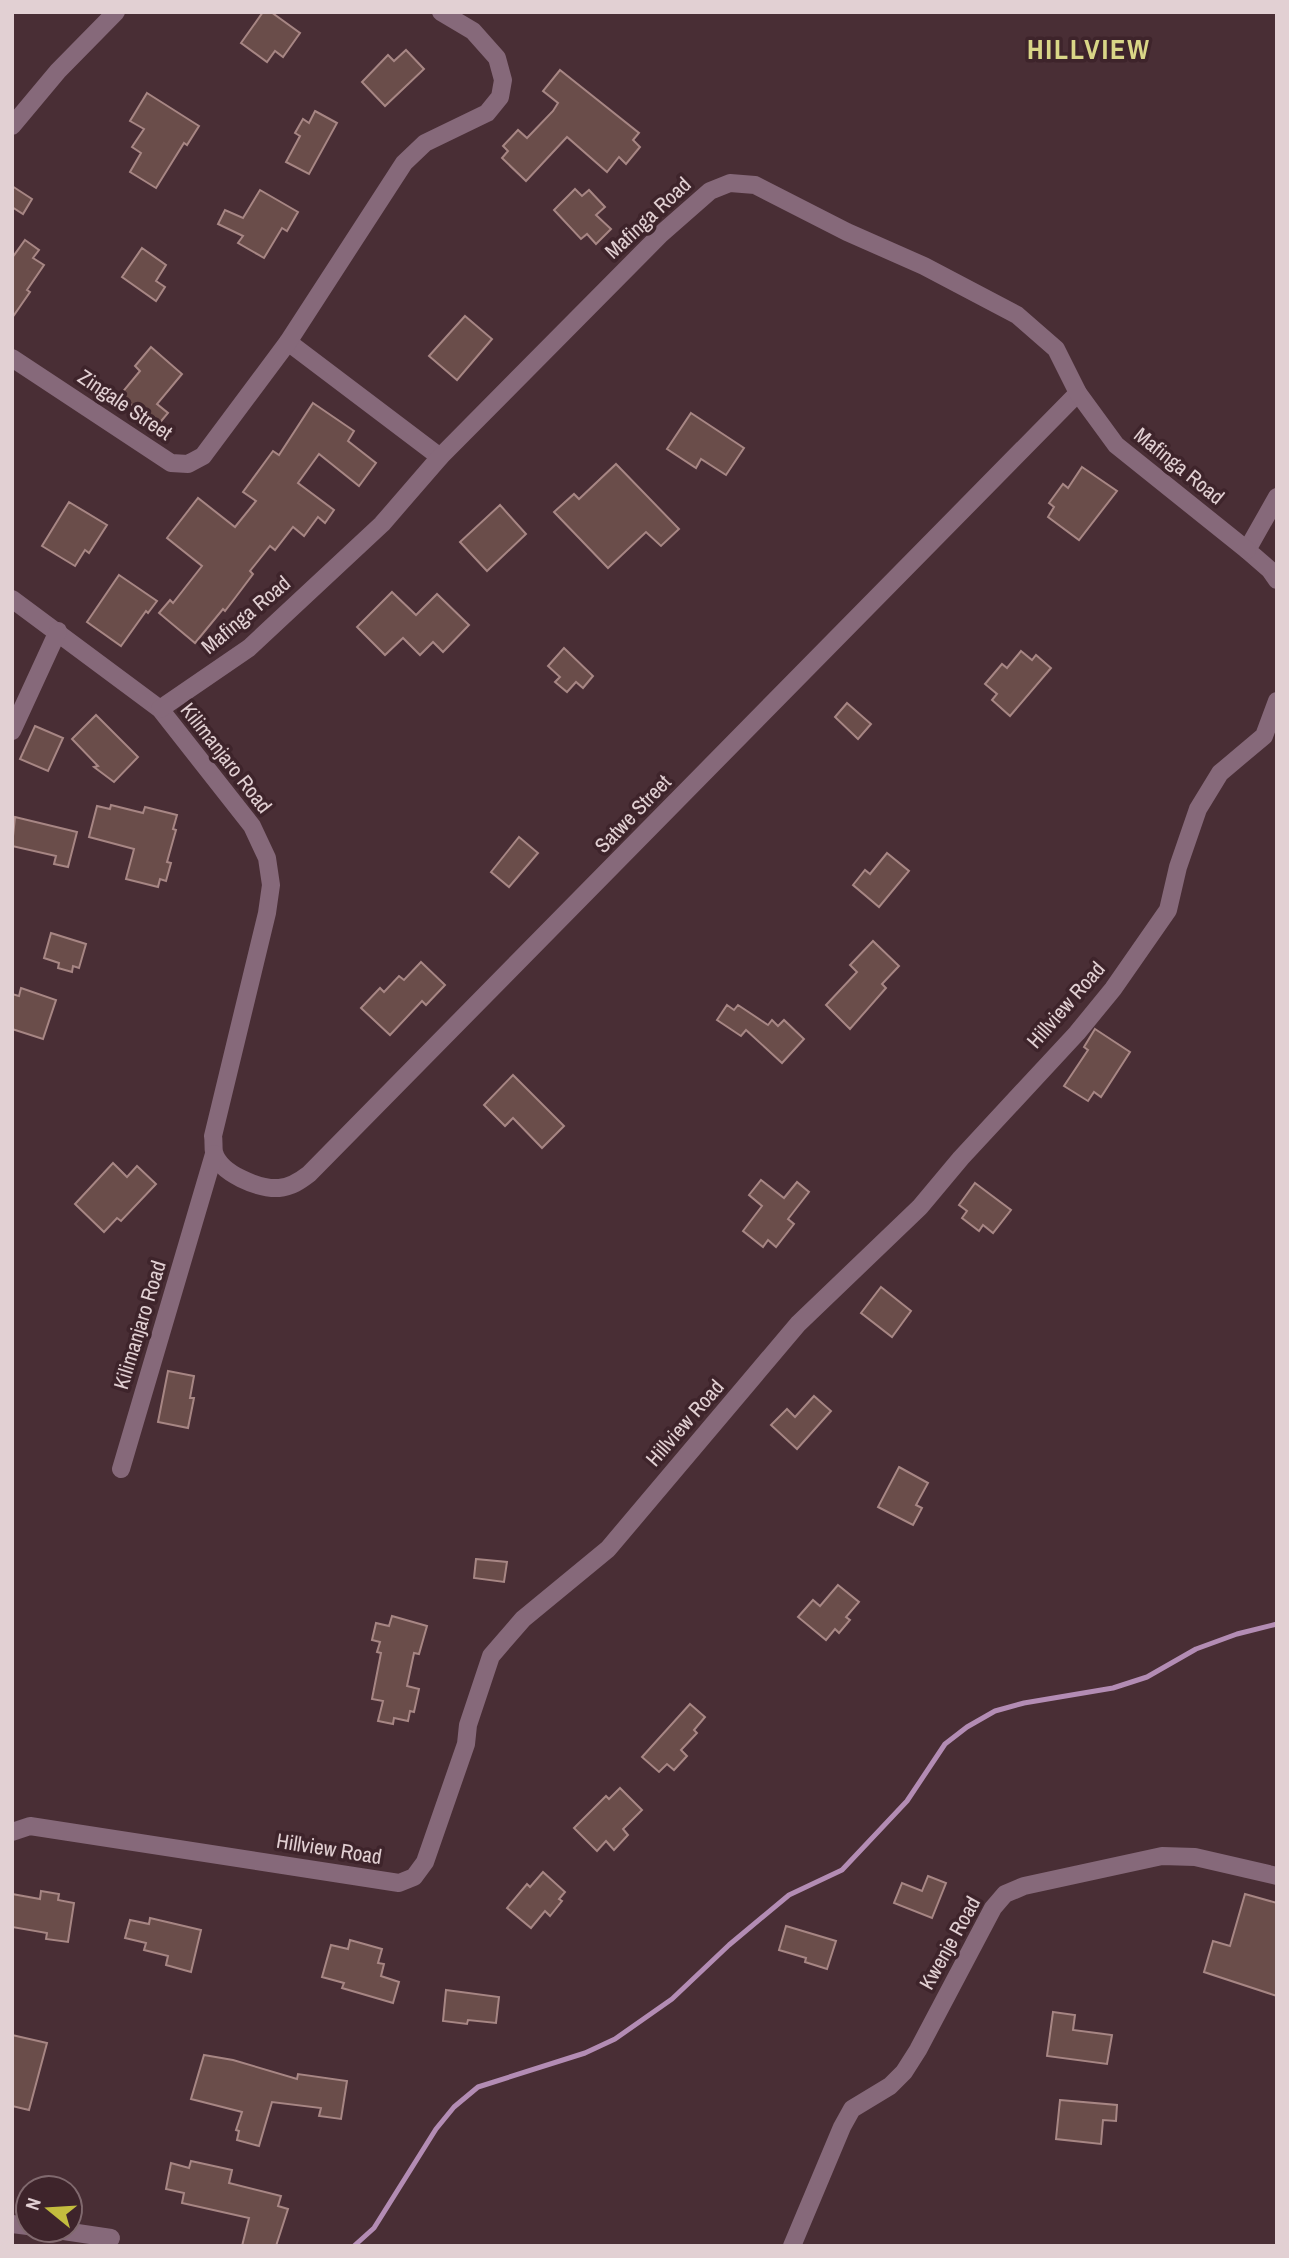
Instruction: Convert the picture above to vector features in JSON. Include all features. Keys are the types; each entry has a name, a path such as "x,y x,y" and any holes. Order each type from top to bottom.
{"street":[{"path":"12,126 58,71 116,12"},
{"name":"Zingale Street","path":"12,358 171,463 188,464 203,456 288,342 404,163 425,143 487,113 500,97 503,80 497,58 473,31 441,12"},
{"name":"Mafinga Road","path":"160,709 249,648 382,524 440,457 662,234 710,191 730,183 755,185 848,232 924,266 1017,315 1056,349 1078,393 1116,445 1247,550"},
{"path":"288,342 440,457"},
{"name":"Satwe Street","path":"214,1145 224,1169 245,1181 278,1188 295,1185 309,1174 1078,393"},
{"path":"1277,496 1247,550 1270,570 1277,580"},
{"name":"Kilimanjaro Road","path":"12,599 160,709 252,826 267,858 271,885 214,1145 121,1469"},
{"path":"12,731 58,631"},
{"name":"Hillview Road","path":"12,1832 30,1825 399,1883 414,1877 425,1862 466,1744 468,1725 491,1656 523,1619 608,1549 798,1324 920,1207 961,1158 1091,1016 1168,910 1178,867 1198,809 1220,773 1264,736 1277,701"},
{"name":"Kwenje Road","path":"792,2246 852,2109 890,2086 904,2072 993,1908 1005,1894 1024,1886 1162,1856 1195,1857 1277,1876"},
{"path":"84,2234 111,2238"}],"building":[{"path":"263,12 271,12 300,33 283,57 275,51 267,62 241,43"},
{"path":"406,50 424,69 385,106 362,82 388,55 394,61"},
{"path":"560,70 639,133 633,140 640,147 626,164 619,157 607,172 567,137 526,181 502,158 508,151 503,146 518,130 527,138 553,111 558,103 543,91"},
{"path":"147,93 199,126 187,145 184,143 156,188 130,172 141,153 132,147 144,129 130,121"},
{"path":"315,111 337,123 309,174 286,162 300,136 295,133 303,119 309,123"},
{"path":"12,186 32,199 23,214 12,207"},
{"path":"575,189 582,196 589,190 605,207 596,215 611,229 596,244 587,234 581,239 554,210"},
{"path":"260,190 298,212 287,231 282,228 264,258 238,243 243,236 218,224 225,210 243,218"},
{"path":"25,240 39,250 33,258 44,265 12,318 12,258"},
{"path":"142,248 166,265 156,281 165,287 156,301 122,277"},
{"path":"465,316 492,339 457,380 429,356"},
{"path":"151,347 182,374 157,404 168,413 157,426 120,395 140,371 135,366"},
{"path":"313,403 354,431 348,441 376,463 359,486 319,454 298,483 334,510 325,523 318,517 304,536 293,527 275,550 270,546 250,571 253,574 225,611 223,609 195,643 159,613 170,600 173,603 202,566 167,538 198,498 235,527 256,501 243,492 273,451 279,455"},
{"path":"691,413 744,448 726,475 701,459 696,468 667,449"},
{"path":"616,464 679,529 661,546 646,532 608,568 554,512 574,494 579,499"},
{"path":"1082,467 1117,491 1079,540 1048,517 1054,507 1049,503 1063,484 1068,488"},
{"path":"69,502 107,525 89,553 85,550 75,566 42,546"},
{"path":"500,505 526,534 487,571 460,542"},
{"path":"119,575 157,601 148,613 146,611 121,646 87,622"},
{"path":"392,592 416,615 437,594 469,625 443,652 433,642 420,655 403,638 385,655 357,627"},
{"path":"564,648 593,676 583,688 576,682 567,692 555,682 560,677 548,666"},
{"path":"1021,651 1032,660 1036,655 1051,668 1010,716 992,700 997,694 985,684 1002,664 1007,668"},
{"path":"847,703 871,724 858,739 835,717"},
{"path":"96,715 138,757 114,782 94,767 98,766 72,739"},
{"path":"35,726 63,738 48,771 20,759"},
{"path":"111,805 143,813 145,807 177,815 173,829 176,830 167,862 171,863 166,881 160,879 158,887 126,879 134,849 89,837 97,806 110,809"},
{"path":"15,817 77,832 68,867 54,864 56,856 12,846"},
{"path":"519,837 538,853 509,887 491,872"},
{"path":"887,853 909,871 879,907 853,885 865,870 870,874"},
{"path":"51,933 86,944 79,968 73,966 72,972 58,968 59,963 44,958"},
{"path":"873,941 899,966 882,984 886,988 850,1029 826,1005 857,972 850,965"},
{"path":"421,962 445,985 426,1005 422,1001 390,1035 361,1008 380,988 384,992 399,976 404,980"},
{"path":"21,988 56,1000 43,1039 12,1029 12,994 19,996"},
{"path":"727,1005 734,1010 738,1005 768,1025 772,1020 778,1026 784,1020 804,1039 782,1063 746,1030 741,1036 717,1020"},
{"path":"1095,1029 1130,1052 1101,1097 1094,1092 1088,1101 1064,1086 1088,1050 1084,1047"},
{"path":"513,1075 564,1126 542,1148 513,1118 505,1126 484,1105"},
{"path":"113,1163 127,1177 137,1166 156,1184 121,1221 117,1218 104,1232 75,1204"},
{"path":"761,1180 784,1198 797,1182 809,1192 788,1219 794,1224 776,1247 768,1240 763,1247 743,1231 762,1206 749,1195"},
{"path":"975,1183 1011,1210 993,1233 983,1225 979,1231 962,1218 967,1211 959,1205"},
{"path":"881,1287 911,1311 892,1337 861,1313"},
{"path":"168,1371 194,1376 190,1398 194,1398 188,1428 158,1422"},
{"path":"814,1396 831,1411 797,1449 771,1425 787,1409 795,1417"},
{"path":"899,1467 928,1483 916,1505 922,1508 913,1525 878,1507"},
{"path":"476,1559 507,1562 504,1582 474,1578"},
{"path":"838,1585 859,1602 846,1617 850,1620 839,1633 835,1629 826,1640 798,1617 813,1600 820,1606"},
{"path":"392,1616 427,1626 419,1654 414,1653 407,1686 419,1689 414,1712 410,1711 408,1721 394,1718 393,1724 378,1721 383,1701 372,1699 381,1653 377,1652 380,1642 372,1640 376,1623 389,1626"},
{"path":"690,1704 705,1717 694,1730 697,1733 681,1750 687,1756 674,1770 667,1764 659,1772 642,1757"},
{"path":"620,1788 642,1810 623,1829 628,1835 614,1850 606,1841 597,1851 574,1828 606,1796 609,1799"},
{"path":"543,1872 565,1892 559,1899 562,1901 550,1916 545,1911 531,1928 507,1908 527,1884 530,1887"},
{"path":"928,1876 946,1883 932,1918 894,1903 902,1883 922,1891"},
{"path":"41,1891 59,1894 58,1900 74,1903 68,1942 46,1939 47,1933 12,1927 12,1894 40,1899"},
{"path":"1245,1894 1277,1903 1277,1996 1204,1972 1213,1941 1230,1946"},
{"path":"150,1918 201,1930 191,1972 166,1965 168,1956 144,1950 146,1943 125,1938 130,1920 149,1924"},
{"path":"786,1926 836,1941 827,1969 805,1962 806,1958 779,1950"},
{"path":"350,1940 382,1949 378,1963 384,1964 381,1976 399,1982 393,2003 342,1988 344,1983 322,1977 331,1945 348,1949"},
{"path":"446,1990 499,1997 496,2023 443,2021"},
{"path":"1053,2012 1075,2015 1073,2030 1112,2035 1107,2064 1047,2056"},
{"path":"12,2035 47,2043 29,2110 12,2106"},
{"path":"204,2055 233,2060 297,2079 298,2074 347,2081 341,2119 319,2116 321,2108 272,2102 259,2146 237,2140 239,2131 236,2130 242,2112 191,2099"},
{"path":"1060,2100 1117,2105 1116,2121 1103,2120 1101,2144 1056,2139"},
{"path":"191,2161 232,2170 229,2183 281,2196 278,2206 288,2209 276,2246 242,2246 249,2218 182,2203 184,2193 166,2189 171,2163 189,2168"}],"waterway":[{"path":"354,2246 374,2228 436,2129 454,2107 478,2087 585,2053 615,2039 672,1999 729,1945 789,1895 842,1870 907,1801 945,1744 967,1727 995,1711 1024,1703 1113,1688 1147,1677 1196,1649 1237,1634 1277,1624"}],"district":[{"name":"HILLVIEW","path":"1089,49"}]}
